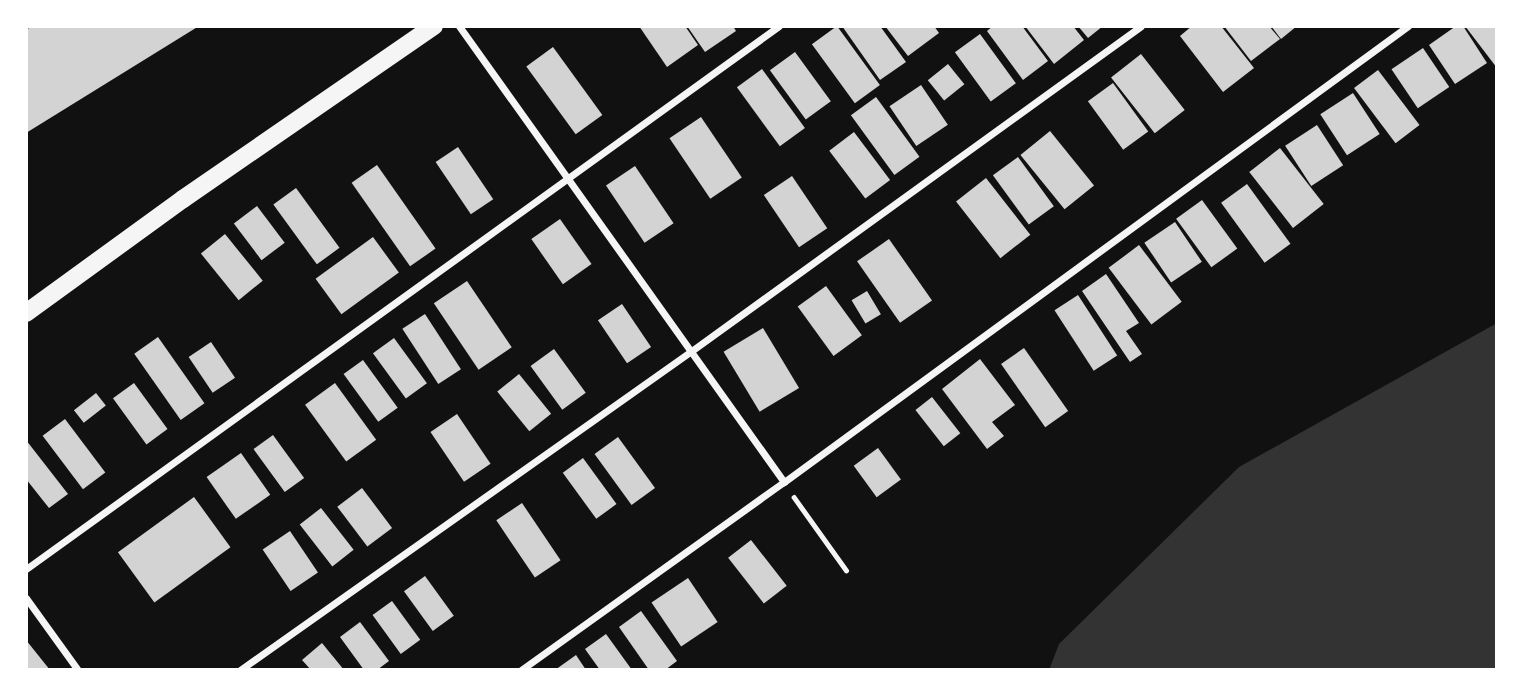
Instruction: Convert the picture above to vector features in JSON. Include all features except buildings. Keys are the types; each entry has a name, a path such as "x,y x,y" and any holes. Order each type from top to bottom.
{"main road":[{"path":"26,313 434,26"}],"street":[{"path":"459,26 784,482"},
{"path":"26,569 779,26"},
{"path":"240,670 690,352 1141,26"},
{"path":"521,670 784,482 1408,26"},
{"path":"26,598 78,670"}],"path":[{"path":"784,482 846,570"}],"shaded area":[{"path":"1497,323 1497,670 1049,670 1059,644 1239,467"}]}
